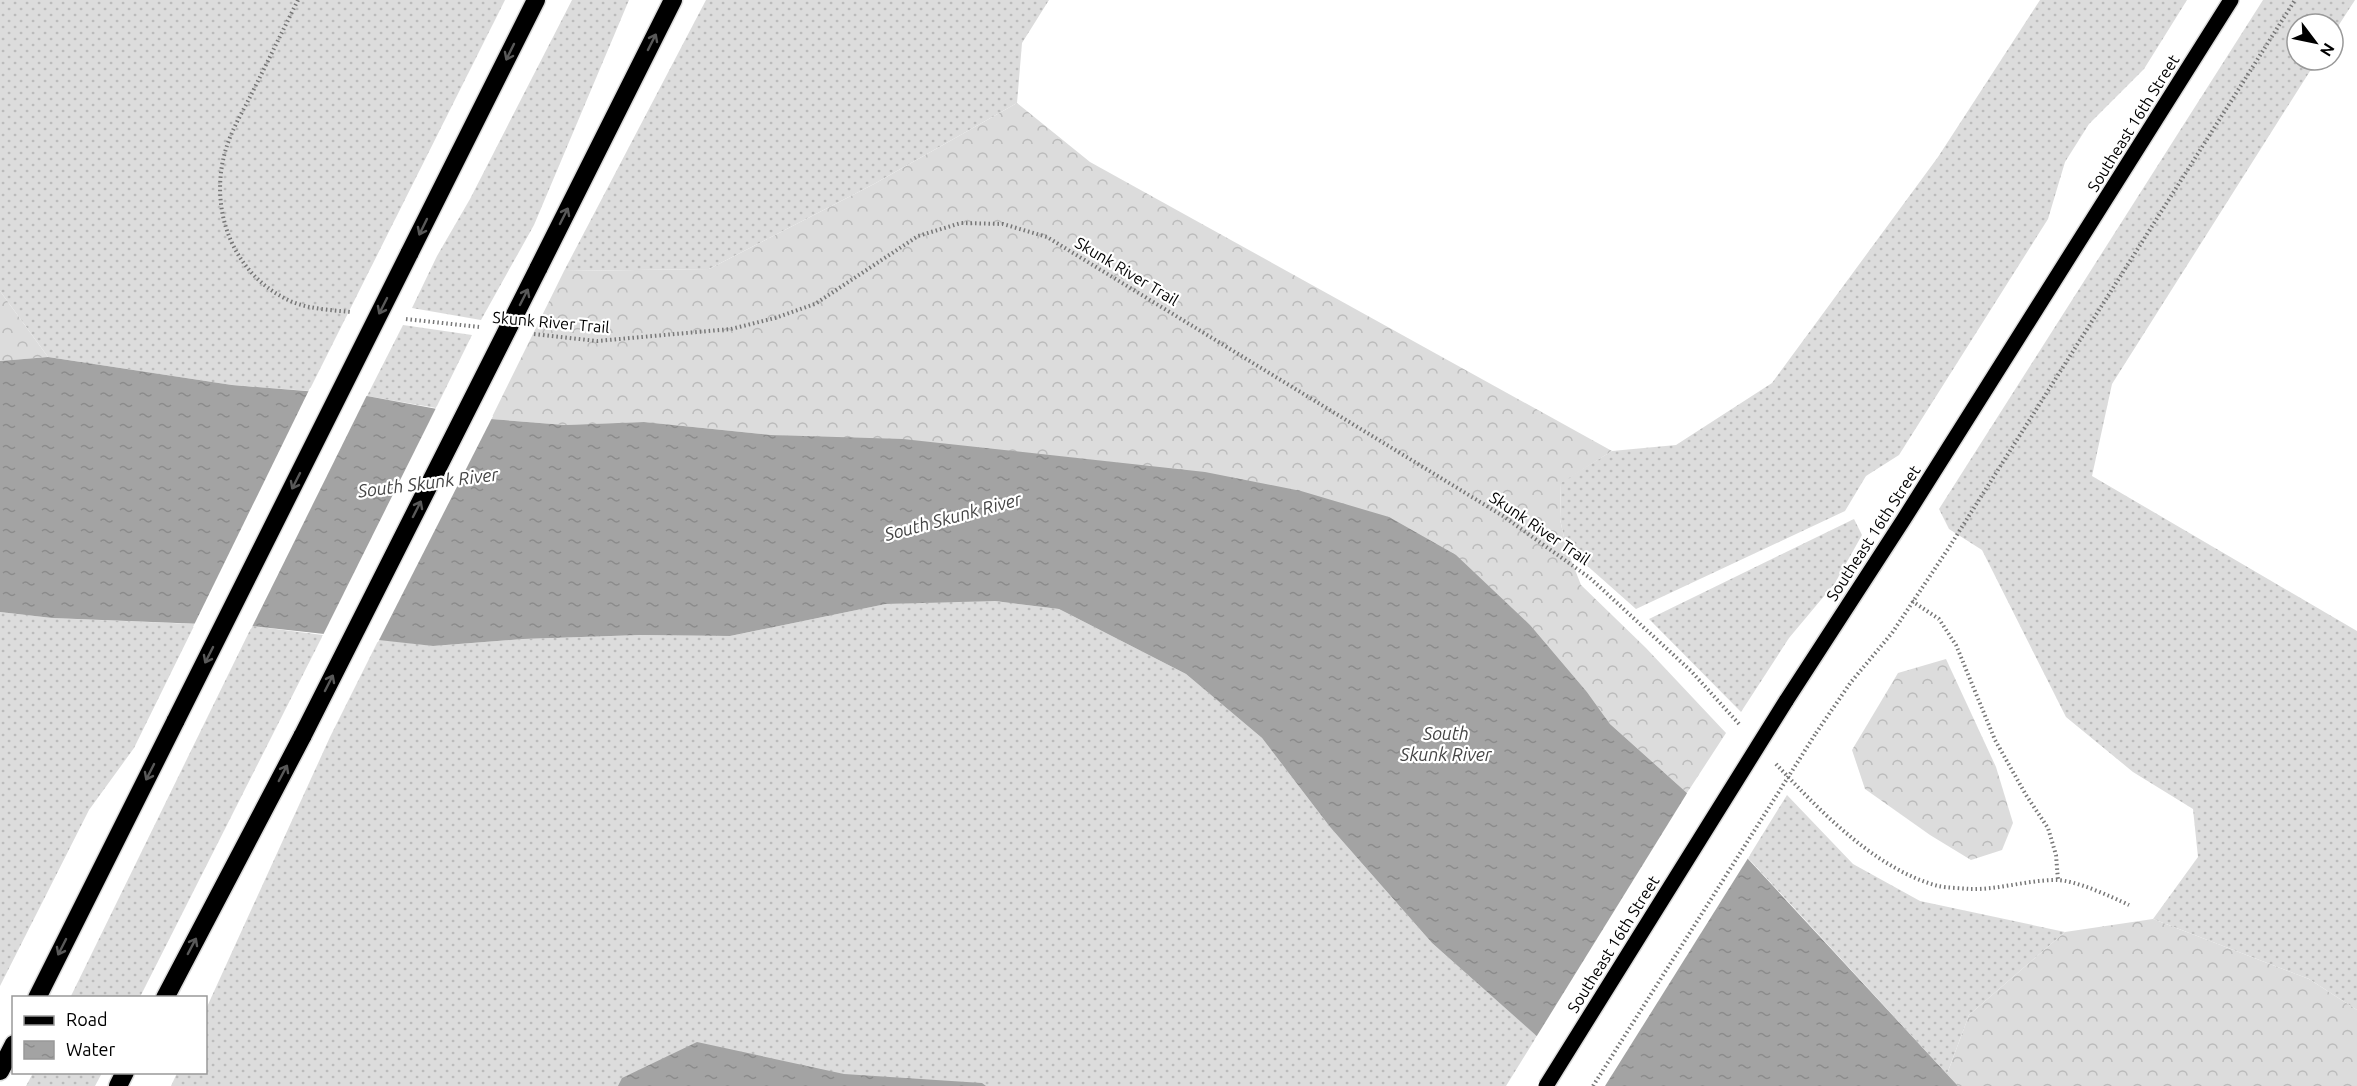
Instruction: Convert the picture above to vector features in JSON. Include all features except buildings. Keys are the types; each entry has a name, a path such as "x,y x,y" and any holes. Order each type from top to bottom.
{"highway":[{"path":"38,996 536,0"},
{"path":"166,996 303,735 673,0"},
{"path":"0,1071 12,1048"}],"main road":[{"name":"Southeast 16th Street","path":"1546,1086 1786,701 2231,0"}],"path":[{"path":"298,0 228,140 219,177 223,218 231,246 248,268 270,288 289,300 316,308 363,314"},
{"path":"1593,1086 1816,733 1851,681 1892,633 1948,549 2295,0"},
{"name":"Skunk River Trail","path":"527,333 597,341 731,329 775,318 814,304 918,236 961,224 1003,224 1047,237 1542,543 1590,578 1691,671 1747,732"},
{"name":"Skunk River Trail","path":"398,318 480,327"},
{"path":"1912,601 1939,618 1956,645 1995,740 2026,795 2048,828 2056,855 2058,880"},
{"path":"1771,758 1803,793 1843,830 1889,864 1913,876 1939,886 1972,889 2058,880 2101,892 2129,904"}],"green space":[{"path":"0,0 505,0 309,391 232,385 48,357 0,291"},
{"path":"572,0 629,0 534,225 481,320 412,308 437,256 470,199"},
{"path":"706,0 1049,0 1022,43 1017,103 874,184 709,269 564,271"},
{"path":"2040,0 2187,0 2144,69 2089,124 2065,162 2048,219 1899,455 1866,476 1845,511 1636,609 1566,547 1560,519 1561,482 1612,451 1676,445 1772,383 1938,157"},
{"path":"2263,0 2355,0 2345,15 2345,12 2285,12 2285,72 2309,72 2112,384 2092,476 2357,631 2357,1010 2309,979 2153,919 2198,857 2193,809 2133,772 2066,717 1982,550 1949,529 1939,509"},
{"path":"1017,103 1090,162 1612,451 1561,483 1560,519 1566,547 1581,585 1646,648 1726,733 1687,793 1610,724 1587,692 1531,626 1118,463 771,435 644,422 565,425 491,419 564,271 709,269 874,184"},
{"path":"0,291 48,357 0,361"},
{"path":"403,325 472,335 436,408 367,396"},
{"path":"1854,519 1862,535 1835,583 1789,638 1741,712 1649,619"},
{"path":"995,601 1059,609 1186,674 1262,738 1330,827 1432,943 1537,1036 1506,1086 171,1086 177,1074 207,1074 207,1007 330,737 379,639 433,646 523,639 640,635 730,636 886,604"},
{"path":"0,612 52,618 195,624 134,748 89,810 0,986"},
{"path":"252,626 323,635 141,996 71,996"},
{"path":"1946,659 1996,767 2013,823 2002,850 1971,860 1930,835 1865,789 1852,750 1898,673"},
{"path":"1787,795 1853,864 1920,901 2065,932 1969,1015 1947,1074 1748,858"},
{"path":"2153,919 2309,979 2357,1010 2357,1086 1958,1086 1947,1074 1969,1015 2065,932"},
{"path":"32,1074 101,1074 95,1086 26,1086"}],"water":[{"name":"South Skunk River","path":"48,357 232,385 367,396 491,419 565,425 644,422 771,435 903,439 1205,472 1301,491 1389,517 1456,555 1531,626 1587,692 1610,724 1687,793 1958,1086 1593,1086 1432,943 1330,827 1262,738 1186,674 1059,609 995,601 886,604 730,636 640,635 523,639 433,646 252,626 52,618 0,612 0,361"},
{"path":"697,1042 844,1074 982,1083 986,1086 618,1086 622,1078"}],"pier":[{"path":"310,388 368,393 251,629 193,627"},
{"path":"437,406 493,416 378,642 322,637"},
{"path":"1689,790 1750,855 1605,1086 1589,1086 1535,1039"}]}
